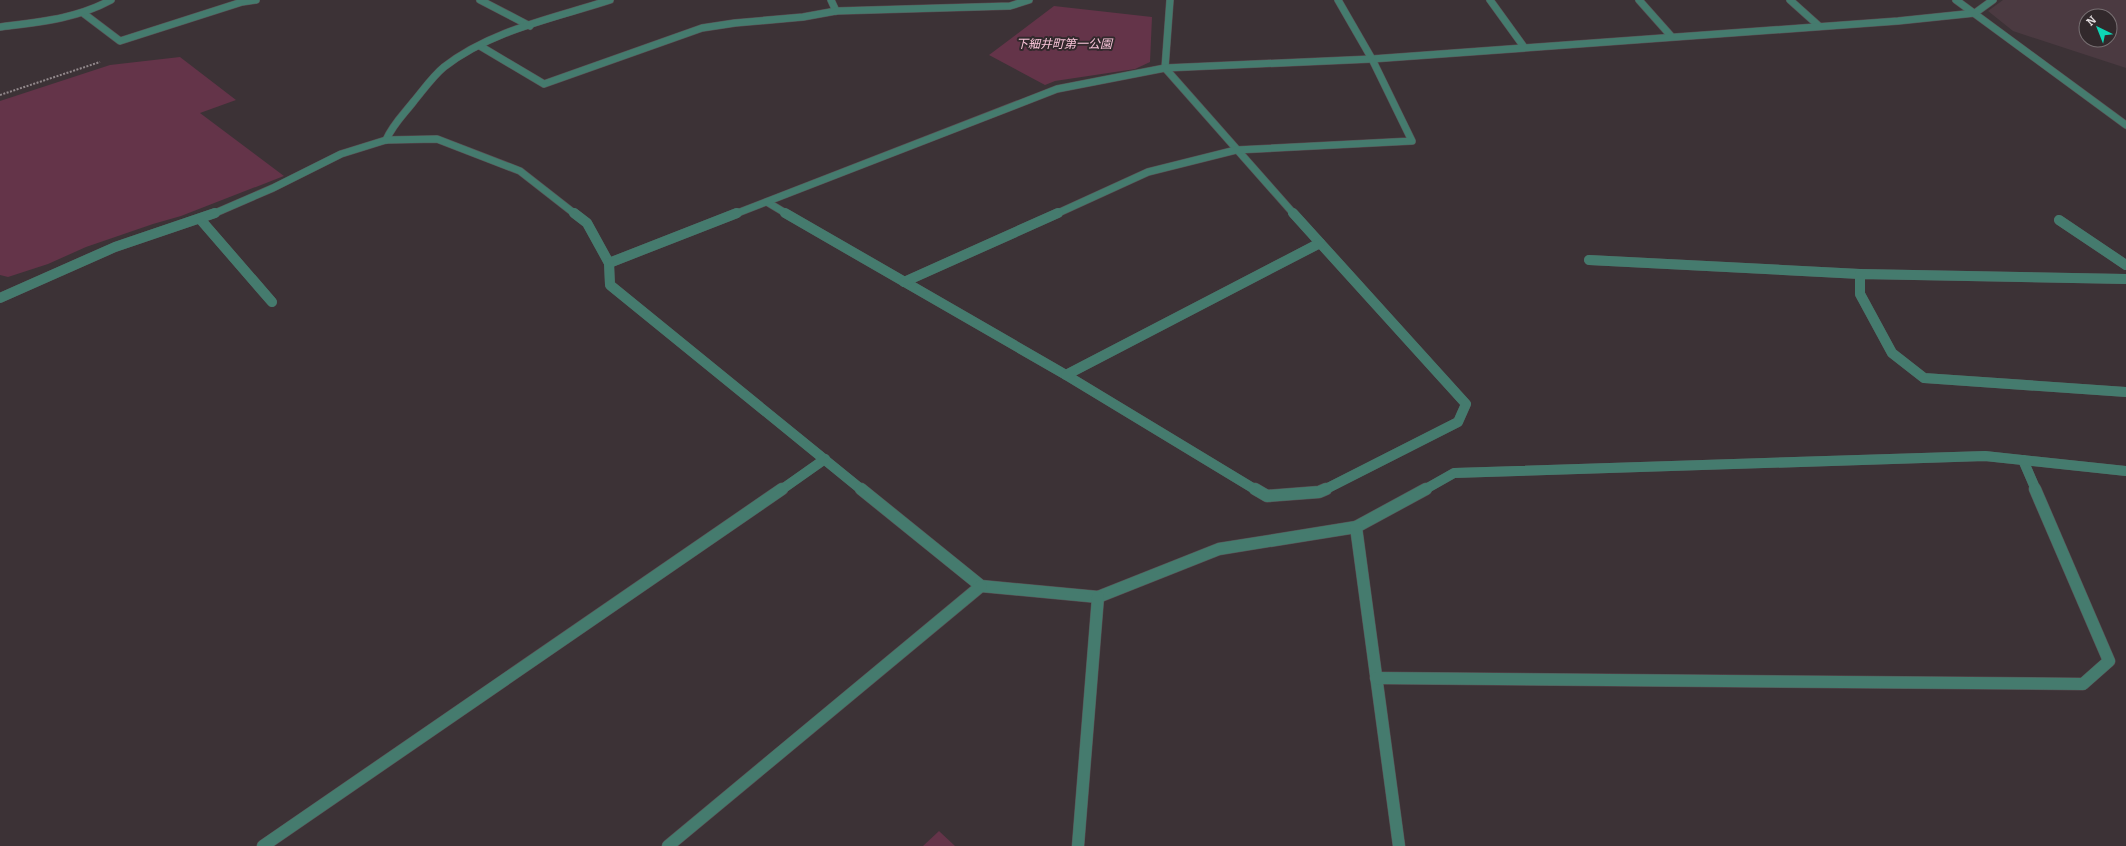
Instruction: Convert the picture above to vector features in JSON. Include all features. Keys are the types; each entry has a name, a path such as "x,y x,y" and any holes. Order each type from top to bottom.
{"street":[{"path":"0,27 65,19 99,7 111,0"},
{"path":"83,13 120,41 242,2 256,0"},
{"path":"480,0 530,26"},
{"path":"386,140 390,128 445,67 496,38 610,0"},
{"path":"830,0 836,11"},
{"path":"480,46 544,84 702,28 744,21 810,18 836,11 1010,6 1029,0"},
{"path":"767,202 1066,375 1267,496 1319,492 1458,422 1466,404 1236,150 1165,68 1170,0"},
{"path":"904,282 1148,172 1236,150 1412,141 1372,59 1338,0"},
{"path":"1490,0 1524,47"},
{"path":"1639,0 1672,36"},
{"path":"1790,0 1819,26"},
{"path":"1956,0 2126,125"},
{"path":"609,263 1009,106 1057,89 1165,68 1372,59 1672,36 1898,21 1975,13 1993,0"},
{"path":"0,298 4,291 115,247 200,219 273,188 341,154 386,140 437,139 520,171 587,223 609,263 610,285 981,586 1098,597 1219,549 1356,527 1454,472 1985,456 2126,471"},
{"path":"200,219 272,302"},
{"path":"2059,220 2126,265"},
{"path":"1066,375 1320,243"},
{"path":"1589,260 1860,274 2126,279"},
{"path":"1860,274 1860,294 1892,353 1924,378 2126,392"},
{"path":"263,846 825,459"},
{"path":"1376,678 2083,684 2109,661 2023,460"},
{"path":"1356,527 1399,846"},
{"path":"668,846 981,586"},
{"path":"1078,846 1098,597"}],"path":[{"path":"0,95 101,62 102,47 120,41"}],"shaded area":[{"path":"2003,0 2126,0 2126,68 2013,31 1988,11"}],"green space":[{"name":"下細井町第一公園","path":"1054,6 1152,17 1150,62 1135,69 1055,81 1045,85 989,55"},
{"path":"180,57 236,100 200,113 284,176 181,216 86,247 48,264 8,277 0,275 0,101 110,65"},
{"path":"939,831 955,846 923,846"}]}
